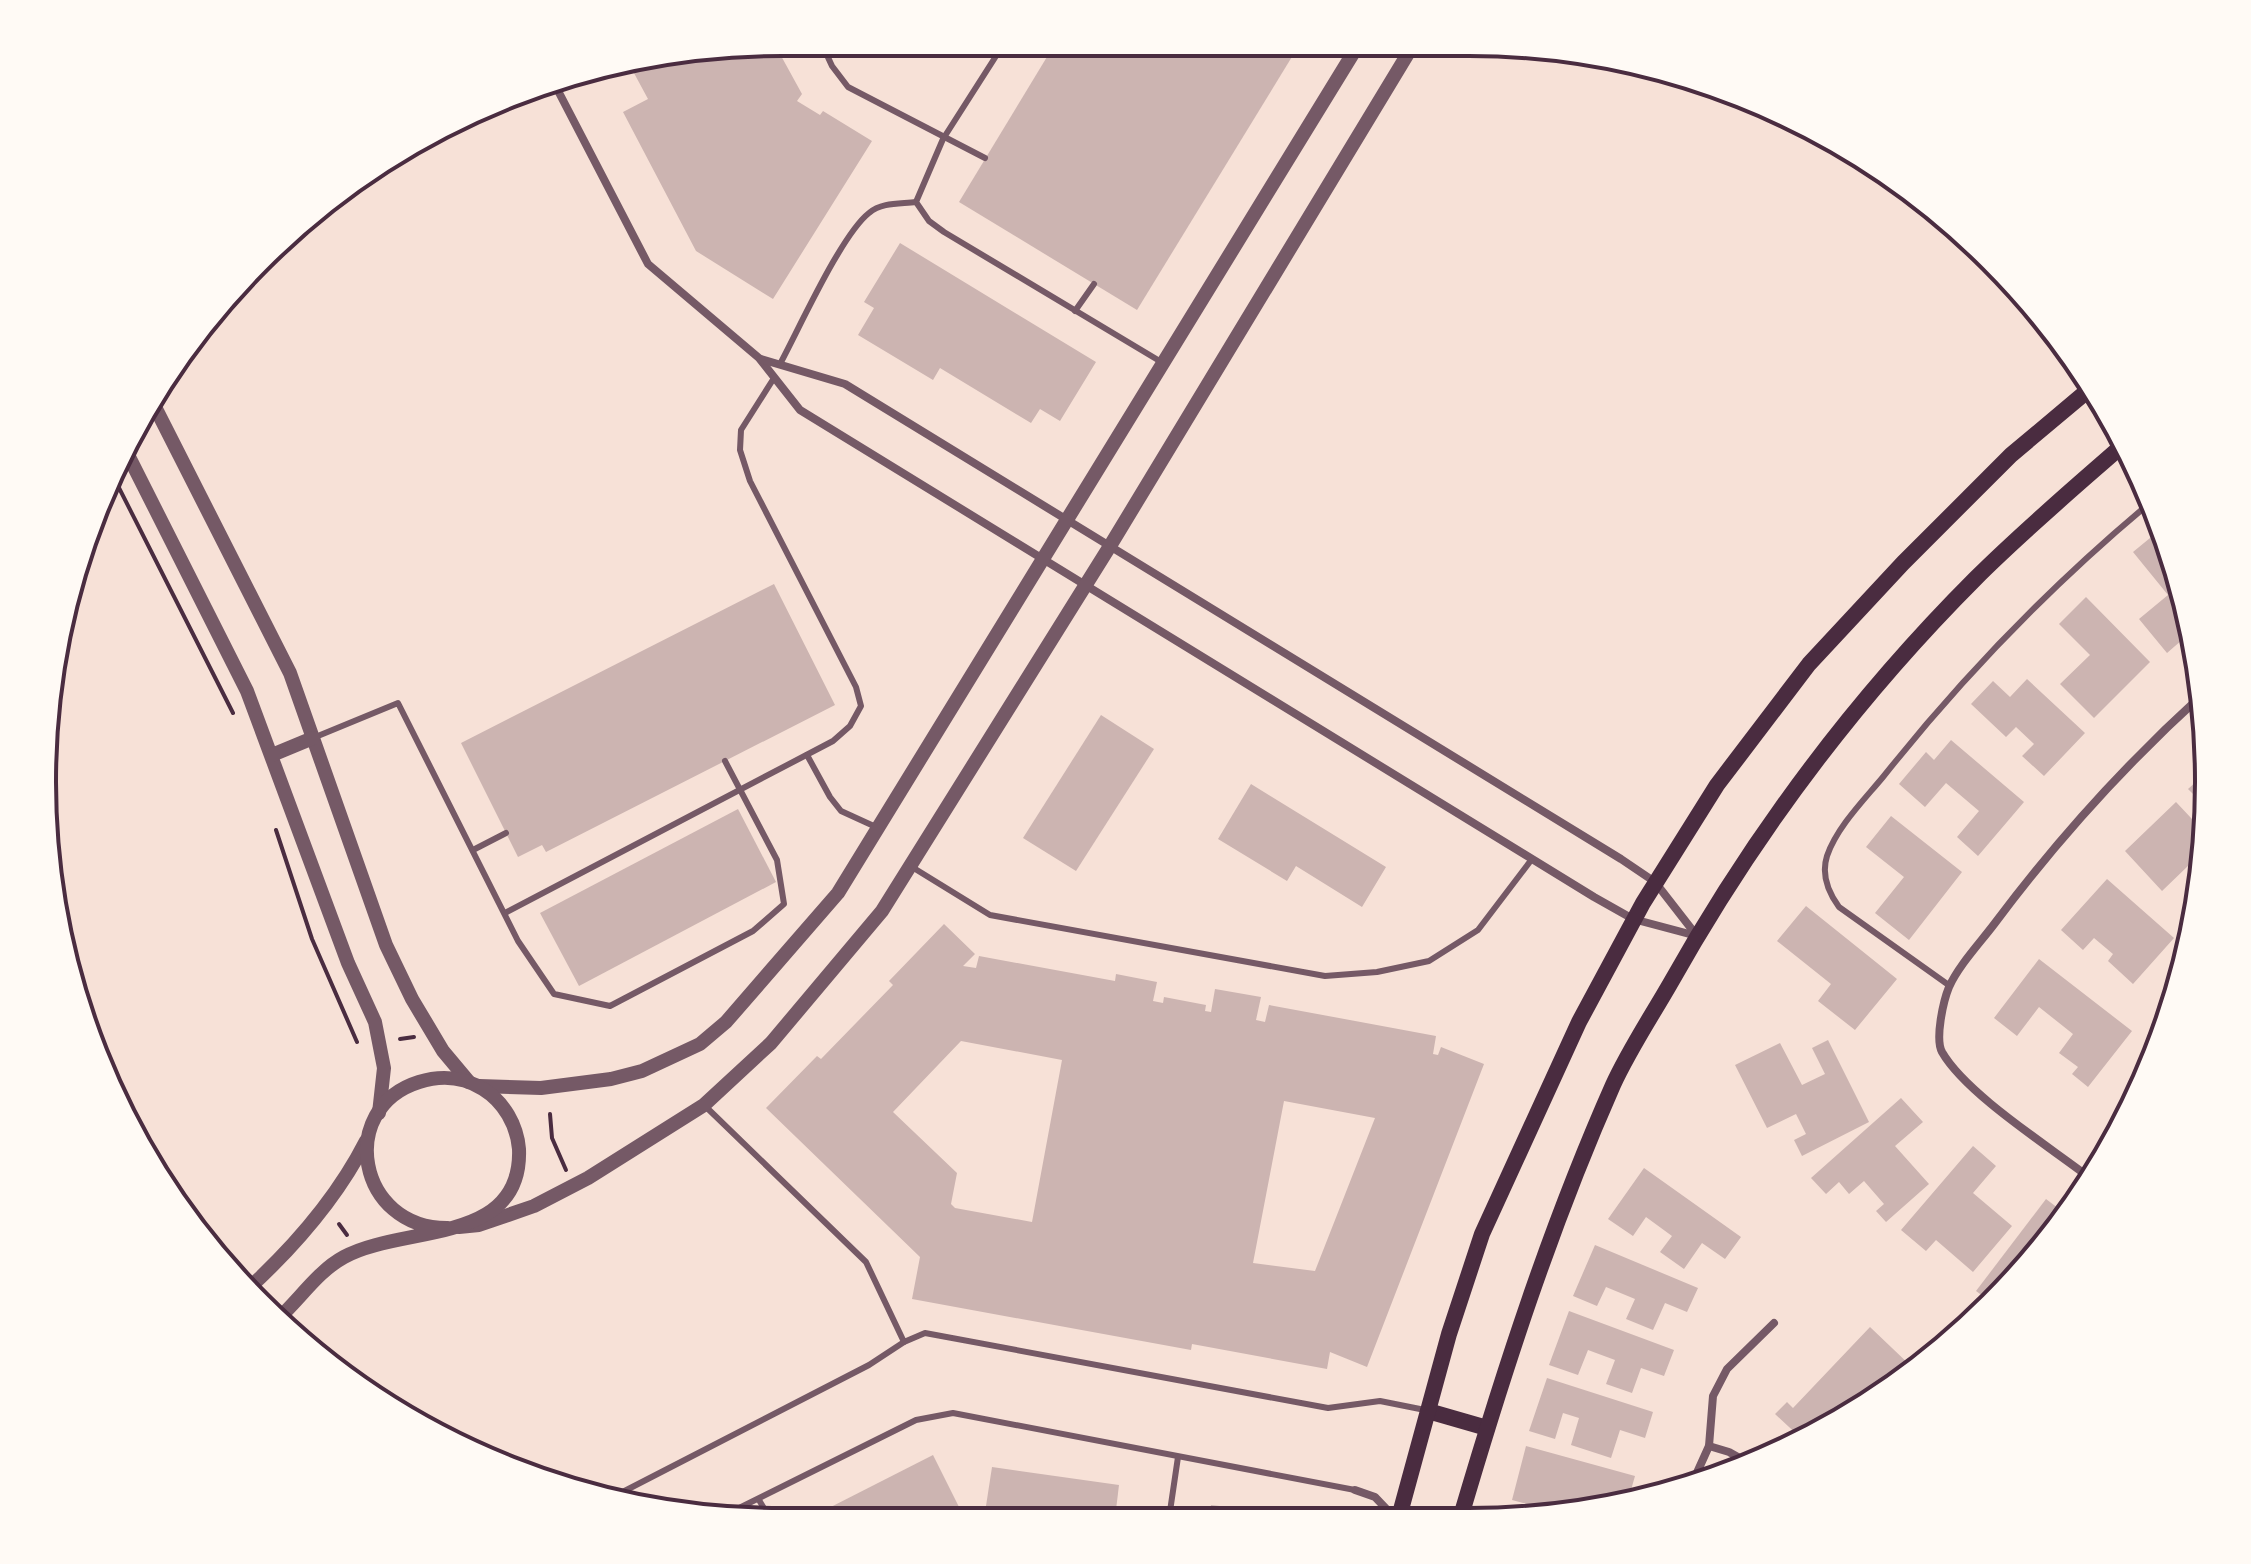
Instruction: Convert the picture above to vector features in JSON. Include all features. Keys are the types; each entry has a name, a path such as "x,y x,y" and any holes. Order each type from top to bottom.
{"main road":[{"path":"1400,1508 1449,1334 1482,1234 1579,1022 1655,882 1717,785 1809,664 1903,563 2011,455 2083,395"},
{"path":"1463,1508 1539,1265 1614,1082 1697,936 1783,805 1844,725 1906,653 1976,577 2115,452"},
{"path":"1428,1411 1487,1428"}],"street":[{"path":"256,1281 316,1217 350,1170 379,1113 394,1095 413,1083 447,1077 474,1084 541,1088 611,1079 642,1071 700,1044 726,1022 838,893 1351,56"},
{"path":"286,1311 324,1272 345,1256 367,1248 479,1225 534,1206 588,1178 704,1105 771,1043 882,911 1110,546 1406,56"},
{"path":"559,92 648,264 759,358 800,410 1633,919 1697,936"},
{"path":"759,358 845,384 1068,520 1655,882 1697,936"},
{"path":"157,412 290,673 390,954 443,1051 474,1084 497,1100 510,1117 517,1137 519,1158 509,1189 497,1206 479,1219 454,1228 418,1224 400,1215 384,1201 374,1184 368,1164 370,1134"},
{"path":"131,461 247,691 348,963 375,1022 384,1068 379,1113"},
{"path":"2081,1171 1981,1095 1940,1050 1940,1018 1950,986 2043,862 2105,791 2191,706"},
{"path":"272,755 313,738"},
{"path":"1698,1470 1709,1446 1713,1396 1727,1369 1774,1323"},
{"path":"1709,1446 1737,1457"},
{"path":"1355,1490 1375,1497 1387,1508"}],"lane":[{"path":"827,56 848,87 985,158"},
{"path":"916,202 945,137 996,56"},
{"path":"916,202 929,221 944,232 1164,364"},
{"path":"780,364 843,246 867,214 883,205 916,202"},
{"path":"1075,311 1094,284"},
{"path":"505,913 833,741 850,726 861,706 856,687 750,481 740,450 741,430 774,378"},
{"path":"1950,986 1839,907 1827,884 1824,871 1826,858 1851,818 1924,725 1981,660 2045,594 2142,510"},
{"path":"313,738 398,703 518,941 554,994 610,1006 753,931 784,904 777,860 725,761"},
{"path":"807,755 841,811 878,828"},
{"path":"473,850 506,833"},
{"path":"910,866 990,915 1325,976 1377,972 1429,961 1478,930 1532,859"},
{"path":"704,1105 866,1262 904,1342"},
{"path":"625,1491 925,1333 1328,1408 1380,1401 1428,1411"},
{"path":"745,1506 916,1420 953,1413 1355,1490"},
{"path":"1170,1508 1178,1457"},
{"path":"759,1500 763,1507"}],"path":[{"path":"119,487 236,720"},
{"path":"272,818 312,939 357,1042"},
{"path":"400,1039 417,1035"},
{"path":"550,1114 552,1138 571,1179"},
{"path":"339,1224 347,1235"}],"building":[{"path":"781,56 802,94 797,101 820,115 823,111 872,141 773,299 696,251 623,112 648,99 633,72 687,62"},
{"path":"1048,56 1292,56 1137,310 959,202"},
{"path":"900,243 1096,362 1060,421 1040,409 1031,423 940,368 933,380 858,335 874,308 864,302"},
{"path":"2152,537 2181,641 2167,653 2139,619 2168,595 2133,552"},
{"path":"774,584 835,705 546,852 542,845 518,857 461,743"},
{"path":"2086,597 2150,662 2094,718 2060,684 2090,655 2059,624"},
{"path":"2027,679 2085,733 2044,776 2022,756 2034,744 2016,727 2006,737 1971,704 1993,681 2010,697"},
{"path":"1101,715 1154,749 1076,871 1023,838"},
{"path":"1951,740 2024,802 1978,856 1957,837 1979,811 1946,783 1925,807 1899,784 1926,752 1934,760"},
{"path":"2195,783 2194,795 2188,789"},
{"path":"1251,784 1386,867 1362,907 1296,866 1287,881 1218,839"},
{"path":"2176,802 2193,820 2190,866 2162,891 2125,851"},
{"path":"738,809 776,882 579,986 540,913"},
{"path":"1891,816 1962,872 1909,940 1875,913 1904,877 1866,847"},
{"path":"2107,879 2174,938 2133,984 2108,961 2113,954 2094,938 2083,950 2061,930"},
{"path":"1806,906 1897,979 1855,1030 1818,1001 1831,984 1777,941"},
{"path":"944,924 975,954 963,966 976,968 979,956 1115,981 1116,974 1157,982 1153,1001 1163,1003 1164,997 1206,1005 1205,1011 1211,1012 1215,989 1261,997 1256,1020 1265,1022 1269,1005 1436,1036 1433,1054 1438,1055 1441,1047 1484,1064 1367,1367 1330,1352 1327,1369 1192,1344 1191,1350 912,1299 920,1257 766,1108 817,1056 821,1059 893,985 889,981","holes":["961,1041 1062,1060 1032,1222 955,1208 951,1204 957,1173 893,1112","1284,1101 1375,1118 1315,1271 1253,1263"]},
{"path":"2039,959 2132,1031 2088,1087 2072,1074 2078,1067 2059,1053 2073,1034 2039,1007 2017,1036 1994,1018"},
{"path":"1828,1040 1869,1122 1802,1156 1794,1140 1806,1134 1796,1114 1767,1128 1735,1065 1780,1043 1802,1085 1825,1074 1812,1048"},
{"path":"1901,1098 1923,1122 1895,1146 1929,1184 1886,1222 1876,1211 1884,1204 1864,1181 1849,1194 1839,1182 1826,1194 1811,1178"},
{"path":"1973,1146 1996,1166 1973,1193 2012,1226 1973,1272 1936,1240 1926,1251 1901,1230"},
{"path":"1644,1168 1741,1237 1725,1259 1702,1243 1684,1269 1660,1252 1672,1236 1646,1217 1633,1236 1608,1219"},
{"path":"2046,1199 2057,1207 2015,1261 1982,1295 1976,1291"},
{"path":"1595,1245 1698,1288 1687,1312 1665,1303 1653,1330 1626,1319 1635,1299 1606,1287 1597,1306 1573,1296"},
{"path":"1569,1311 1674,1350 1664,1376 1641,1368 1632,1393 1606,1384 1615,1360 1588,1350 1578,1375 1549,1365"},
{"path":"1870,1327 1906,1361 1832,1411 1793,1431 1775,1414 1787,1402 1793,1408"},
{"path":"1547,1378 1653,1412 1645,1438 1620,1430 1611,1458 1571,1445 1579,1418 1563,1413 1555,1439 1529,1431"},
{"path":"1526,1446 1635,1476 1631,1489 1611,1494 1530,1505 1512,1500"},
{"path":"933,1455 960,1508 829,1508"},
{"path":"992,1467 1119,1485 1116,1508 986,1508"},
{"path":"1211,1505 1237,1508 1211,1508"}]}
